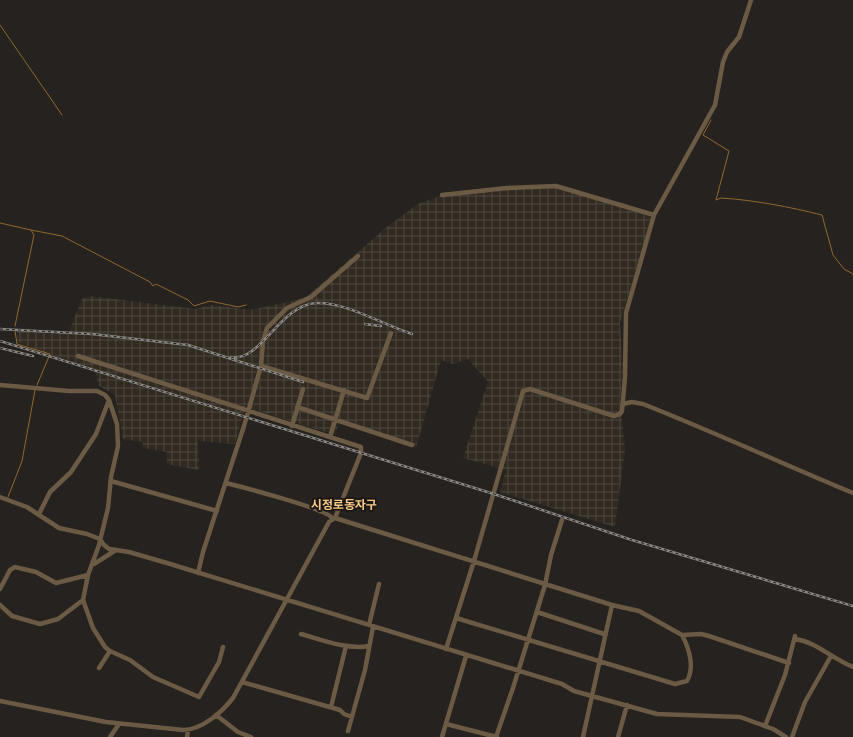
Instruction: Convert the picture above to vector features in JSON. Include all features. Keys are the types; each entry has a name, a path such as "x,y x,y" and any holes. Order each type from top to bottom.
{"street":[{"path":"446,649 474,561 523,391 530,389 614,416 620,414 623,404 625,377 626,313 654,215 715,104 719,94 723,62 727,52 739,37 751,0"},
{"path":"442,195 507,188 556,186 654,215"},
{"path":"198,573 261,366 265,333 271,323 290,305 311,297 358,256"},
{"path":"261,366 368,398 391,333"},
{"path":"0,701 118,724 188,730 216,715 233,698 333,518 362,449 359,446 292,426 78,356"},
{"path":"0,384 69,391 97,391 106,395 109,400 118,429 117,456 111,481 108,508 100,539 88,575 83,600 96,635 110,651 130,660 153,677 199,697 219,662 223,647"},
{"path":"292,426 303,388"},
{"path":"330,437 344,390"},
{"path":"39,514 50,492 70,472 96,434 109,400"},
{"path":"623,404 632,402 644,404 853,493"},
{"path":"297,407 412,445"},
{"path":"111,481 217,511"},
{"path":"226,483 305,506 328,514 333,518 474,561 545,585 612,605 639,611 682,635 686,642 691,667 687,681 675,684 456,618"},
{"path":"0,497 27,507 58,528 87,534 100,539 106,547 198,573 466,656 562,684 574,691 666,715 740,717 765,726 786,737"},
{"path":"446,724 496,737 519,671 545,585 551,555 562,520"},
{"path":"92,565 108,554 119,550"},
{"path":"0,589 10,570 15,567 36,572 56,582 88,575"},
{"path":"348,731 365,670 379,584"},
{"path":"0,604 12,616 40,624 58,619 83,600"},
{"path":"583,737 598,660 612,605"},
{"path":"536,612 604,634"},
{"path":"301,634 346,646 361,648 369,646"},
{"path":"682,635 701,634 709,636 789,663"},
{"path":"765,726 789,663 795,638 813,644 831,656 853,667"},
{"path":"331,707 346,646"},
{"path":"99,668 110,651"},
{"path":"442,737 466,656"},
{"path":"792,737 805,702 831,656"},
{"path":"242,682 331,707 352,717"},
{"path":"618,737 627,705"},
{"path":"216,715 238,732 251,737"},
{"path":"110,737 118,724"},
{"path":"187,737 188,730"}],"shaded area":[{"path":"560,188 652,217 620,323 623,368 620,400 625,449 615,527 500,492 506,470 463,458 488,382 468,359 453,364 441,360 416,448 339,423 335,435 245,407 235,444 198,441 199,470 167,464 167,452 143,448 142,442 123,439 115,395 99,386 95,372 17,342 17,330 69,332 82,299 89,296 195,309 212,305 250,310 292,301 306,297 388,226 418,204 440,196 504,190"}],"waterway":[{"path":"0,25 62,115"},
{"path":"711,120 703,135 729,151 716,200 721,198 759,202 822,215 833,255 844,269 853,274"},
{"path":"0,223 31,230 34,235 15,326"},
{"path":"31,230 62,236 150,282 153,286 156,284 188,300 194,306 210,301 238,307 246,305"},
{"path":"15,331 17,344 50,354 37,385"},
{"path":"8,497 22,461 35,390"}],"railway":[{"path":"231,357 242,356 251,351 292,313 303,306 316,303 340,306 412,334"},
{"path":"365,324 381,326"},
{"path":"0,329 92,334 188,345 303,382"},
{"path":"0,341 494,494 632,540 853,606"},
{"path":"0,348 33,356"}],"district":[{"name":"시정로동자구","path":"344,505"}]}
